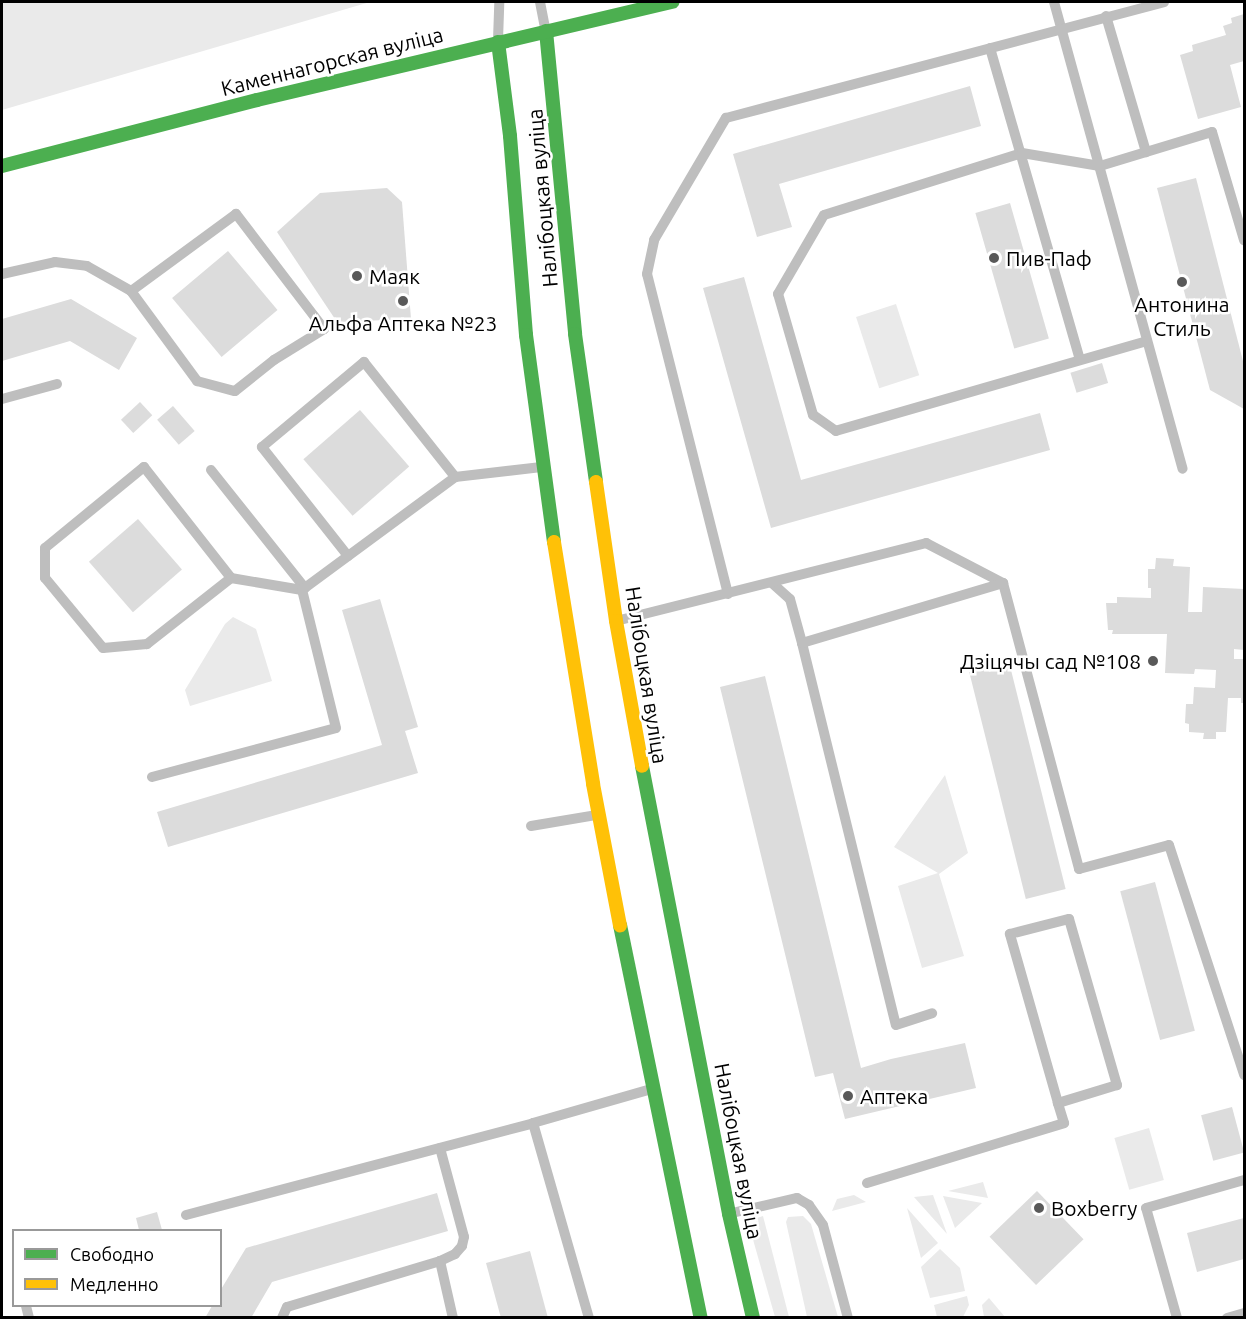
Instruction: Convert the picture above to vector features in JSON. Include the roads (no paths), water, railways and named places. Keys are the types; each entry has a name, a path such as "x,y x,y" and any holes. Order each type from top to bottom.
{"main road":[{"name":"Каменнагорская вуліца","path":"2,166 498,42 673,2"},
{"name":"Налібоцкая вуліца","path":"546,32 576,334 616,621 643,773 729,1214 753,1317"},
{"name":"Налібоцкая вуліца","path":"498,42 510,136 526,335 543,467 593,784 652,1089 701,1317"}],"lane":[{"path":"498,42 499,2"},
{"path":"540,2 546,32"},
{"path":"1053,2 1183,470"},
{"path":"728,594 647,274 654,240 726,118 1164,2"},
{"path":"1106,16 1146,152"},
{"path":"990,48 1080,359"},
{"path":"1147,341 836,431 813,415 778,294 824,215 1022,153 1100,166 1212,132 1245,240"},
{"path":"2,274 55,262 87,266 131,291 197,381 235,391 274,360 324,329 236,214 131,291"},
{"path":"348,556 262,447 364,362 455,477"},
{"path":"2,399 57,384"},
{"path":"231,578 147,644 103,648 45,578 45,548 144,467 231,578 304,589 455,477 543,467"},
{"path":"152,777 336,728 304,589 211,471"},
{"path":"616,621 926,543 1003,583 1079,869 1169,845 1245,1075"},
{"path":"772,583 790,599 896,1025 932,1013"},
{"path":"802,643 1003,583"},
{"path":"531,826 600,814"},
{"path":"867,1183 1064,1123 1058,1102 1010,934 1069,919 1117,1085 1058,1102"},
{"path":"186,1215 652,1089"},
{"path":"533,1123 589,1317"},
{"path":"282,1317 287,1307 440,1261 454,1254 462,1246 464,1237 440,1148"},
{"path":"1178,1317 1146,1208 1245,1180"},
{"path":"729,1214 797,1198 809,1205 823,1225 848,1317"},
{"path":"440,1261 453,1317"},
{"path":"1227,1317 1245,1312"}],"place":[{"name":"Пив-Паф","path":"994,258"},
{"name":"Маяк","path":"357,276"},
{"name":"Антонина Стиль","path":"1182,282"},
{"name":"Альфа Аптека №23","path":"403,301"},
{"name":"Дзіцячы сад №108","path":"1153,661"},
{"name":"Аптека","path":"848,1096"},
{"name":"Boxberry","path":"1039,1208"}]}
